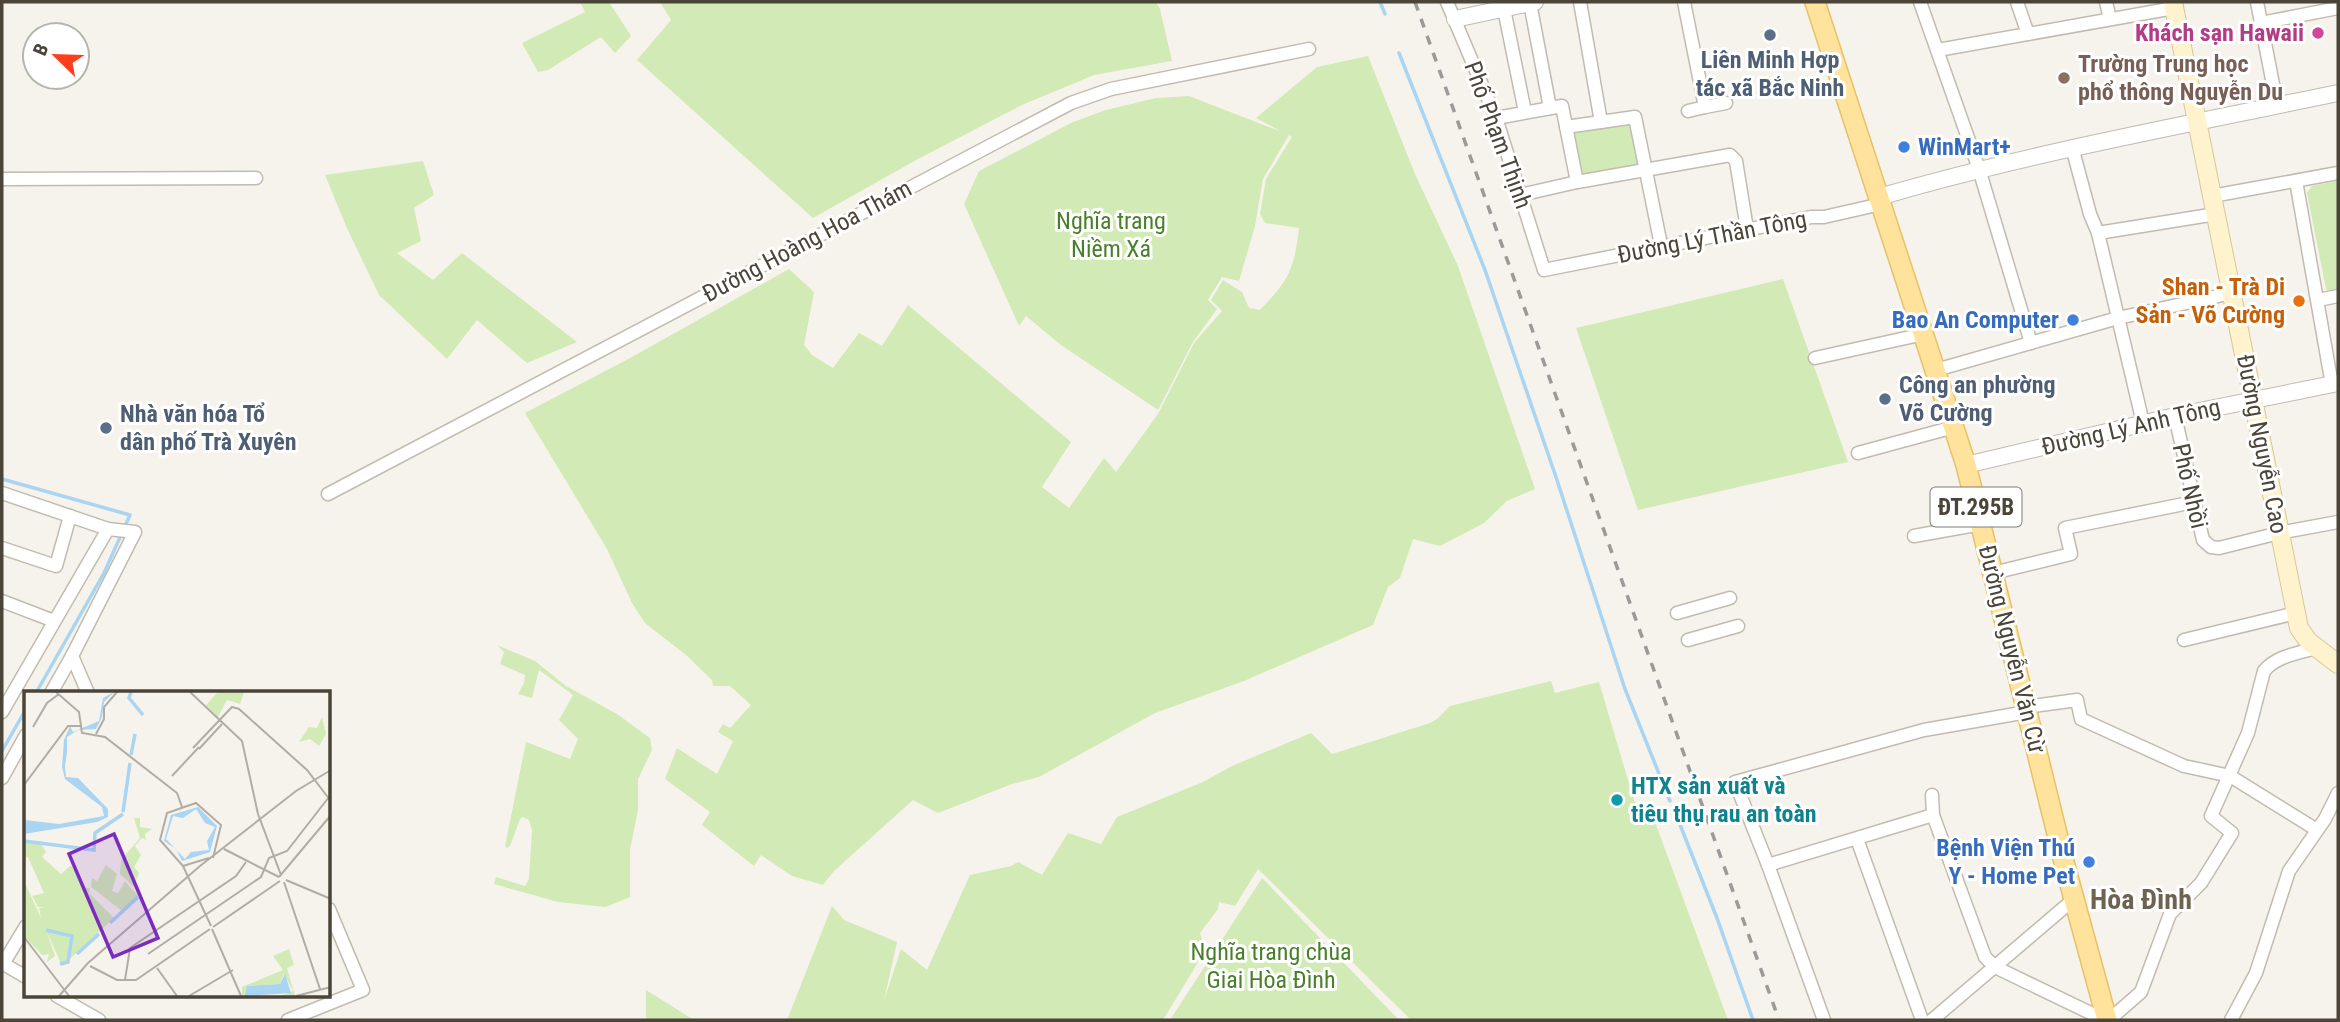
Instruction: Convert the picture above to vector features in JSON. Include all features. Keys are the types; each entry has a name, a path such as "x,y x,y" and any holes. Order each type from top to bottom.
{"main road":[{"name":"Đường Nguyễn Văn Cừ","path":"1815,2 1966,465 2074,899 2107,1020"},
{"name":"Đường Nguyễn Cao","path":"2173,5 2299,628 2309,642 2338,664"}],"street":[{"name":"Phố Phạm Thịnh","path":"1447,2 1496,118 1544,270"},
{"path":"1455,19 1532,2 1550,108"},
{"path":"1580,2 1601,122"},
{"path":"1684,2 1705,107"},
{"path":"1920,2 1979,169 2031,343"},
{"path":"2017,2 2028,34"},
{"path":"2106,2 2110,19"},
{"path":"2257,2 2277,105"},
{"path":"1938,50 2173,5"},
{"path":"2262,23 2338,8"},
{"path":"1504,9 1525,112"},
{"name":"Đường Hoàng Hoa Thám","path":"328,494 1071,103 1111,89 1309,49"},
{"name":"Đường Lý Thần Tông","path":"1544,270 1661,245 1811,217 1824,217 1979,169 2072,147 2338,93"},
{"path":"1688,111 1726,103"},
{"path":"1496,118 1562,106 1577,181"},
{"path":"1566,127 1635,117 1661,245"},
{"path":"2072,147 2090,214 2098,233 2143,423"},
{"path":"1520,195 1577,181 1726,155 1734,157 1747,229"},
{"path":"2098,233 2214,205 2296,181 2338,173"},
{"path":"2,179 256,178"},
{"path":"2296,181 2335,384"},
{"path":"1936,370 2118,318 2232,293"},
{"path":"2318,300 2338,296"},
{"path":"1815,358 1924,334"},
{"name":"Đường Lý Anh Tông","path":"1966,465 2143,423 2335,384"},
{"name":"Phố Nhồi","path":"2175,416 2203,540 2211,547 2219,548 2338,522"},
{"path":"1858,453 1954,427"},
{"path":"2,493 108,529 135,532 52,691"},
{"path":"1993,573 2071,554 2066,528 2194,502"},
{"path":"2,548 56,566 70,516"},
{"path":"1914,536 1981,524"},
{"path":"2,712 108,529"},
{"path":"1677,613 1730,598"},
{"path":"2,601 54,621"},
{"path":"2185,640 2296,613"},
{"path":"1688,640 1738,626"},
{"path":"1932,795 1933,815 1985,957 1995,967 2107,1020 2141,992 2170,914 2201,883 2232,833 2211,816 2248,733 2264,671 2269,664 2316,648"},
{"path":"72,656 87,691"},
{"path":"1824,1020 1735,782 1924,730 2077,700 2081,719 2092,725 2184,766 2230,776 2317,830"},
{"path":"2,778 24,739"},
{"path":"2231,1020 2256,973 2289,871 2338,793"},
{"path":"1768,865 1933,815"},
{"path":"1857,839 1922,1020"},
{"path":"1932,1020 2074,899"},
{"path":"288,1020 363,990 331,914"},
{"path":"24,929 3,963 24,976"},
{"path":"60,998 99,1020"}],"green space":[{"path":"580,2 609,2 631,36 615,53 601,37 548,70 538,72 522,43 585,12"},
{"path":"660,2 1156,2 1172,61 1094,75 1022,105 813,218 637,60 671,20"},
{"name":"Nghĩa trang Niềm Xá","path":"1368,56 1415,174 1458,266 1535,489 1507,501 1484,523 1440,546 1413,539 1400,578 1388,587 1373,625 1244,681 1155,713 1039,777 1012,784 938,813 913,800 834,871 823,885 792,876 761,855 754,866 702,825 710,812 665,779 677,748 717,774 733,741 718,732 723,724 730,728 751,705 730,686 713,686 712,680 686,655 645,623 632,603 607,549 525,413 789,269 814,292 804,345 812,355 833,368 859,333 882,346 908,305 1071,442 1042,487 1069,508 1104,458 1116,472 1158,414 1194,343 1222,311 1211,300 1223,280 1242,292 1249,308 1260,310 1284,282 1295,254 1299,228 1265,223 1260,214 1266,179 1292,137 1289,135 1263,179 1255,226 1239,281 1222,277 1208,300 1217,309 1193,342 1158,410 1061,345 1026,316 1019,326 964,204 979,171 1073,122 1106,110 1156,98 1189,96 1282,132 1256,118 1317,67"},
{"path":"1631,122 1638,165 1579,176 1572,132"},
{"path":"423,161 434,195 414,208 421,241 397,253 433,280 462,253 577,342 527,363 477,320 447,359 379,295 325,175"},
{"path":"2338,181 2338,290 2330,291 2326,289 2307,193 2312,186"},
{"path":"1783,279 1848,462 1638,510 1576,328"},
{"path":"497,645 535,661 566,686 617,714 650,738 652,750 638,779 638,810 630,850 630,897 606,907 558,902 494,884 496,877 525,886 529,879 532,830 529,820 523,817 520,819 510,846 505,846 526,742 570,759 578,739 559,720 573,695 539,670 532,698 518,694 525,675 500,664 504,652"},
{"path":"1551,681 1555,693 1599,682 1636,807 1651,811 1728,1020 1411,1020 1258,869 1235,906 1219,902 1218,909 1200,933 1203,944 1208,946 1163,1020 787,1020 832,906 844,920 897,942 884,1001 901,949 927,970 970,875 1018,862 1042,875 1068,833 1101,844 1117,817 1311,733 1332,754 1430,723 1450,706"},
{"name":"Nghĩa trang chùa Giai Hòa Đình","path":"1262,878 1399,1020 1170,1020"},
{"path":"646,990 694,1020 646,1020"}],"waterway":[{"path":"1380,2 1385,14"},
{"path":"1399,53 1485,270 1625,689 1670,801"},
{"path":"2,479 130,515 104,573 37,691"},
{"path":"2,751 24,712"},
{"path":"1677,817 1753,1020"}],"railway":[{"path":"1415,2 1779,1020"}],"place":[{"name":"Khách sạn Hawaii","path":"2318,33"},
{"name":"Liên Minh Hợp tác xã Bắc Ninh","path":"1770,35"},
{"name":"Trường Trung học phổ thông Nguyễn Du","path":"2064,78"},
{"name":"WinMart+","path":"1904,147"},
{"name":"Shan - Trà Di Sản - Võ Cường","path":"2299,301"},
{"name":"Bao An Computer","path":"2073,320"},
{"name":"Công an phường Võ Cường","path":"1885,399"},
{"name":"Nhà văn hóa Tổ dân phố Trà Xuyên","path":"106,428"},
{"name":"HTX sản xuất và tiêu thụ rau an toàn","path":"1617,800"},
{"name":"Bệnh Viện Thú Y - Home Pet","path":"2089,862"}],"district":[{"name":"Hòa Đình","path":"2141,899"}]}
